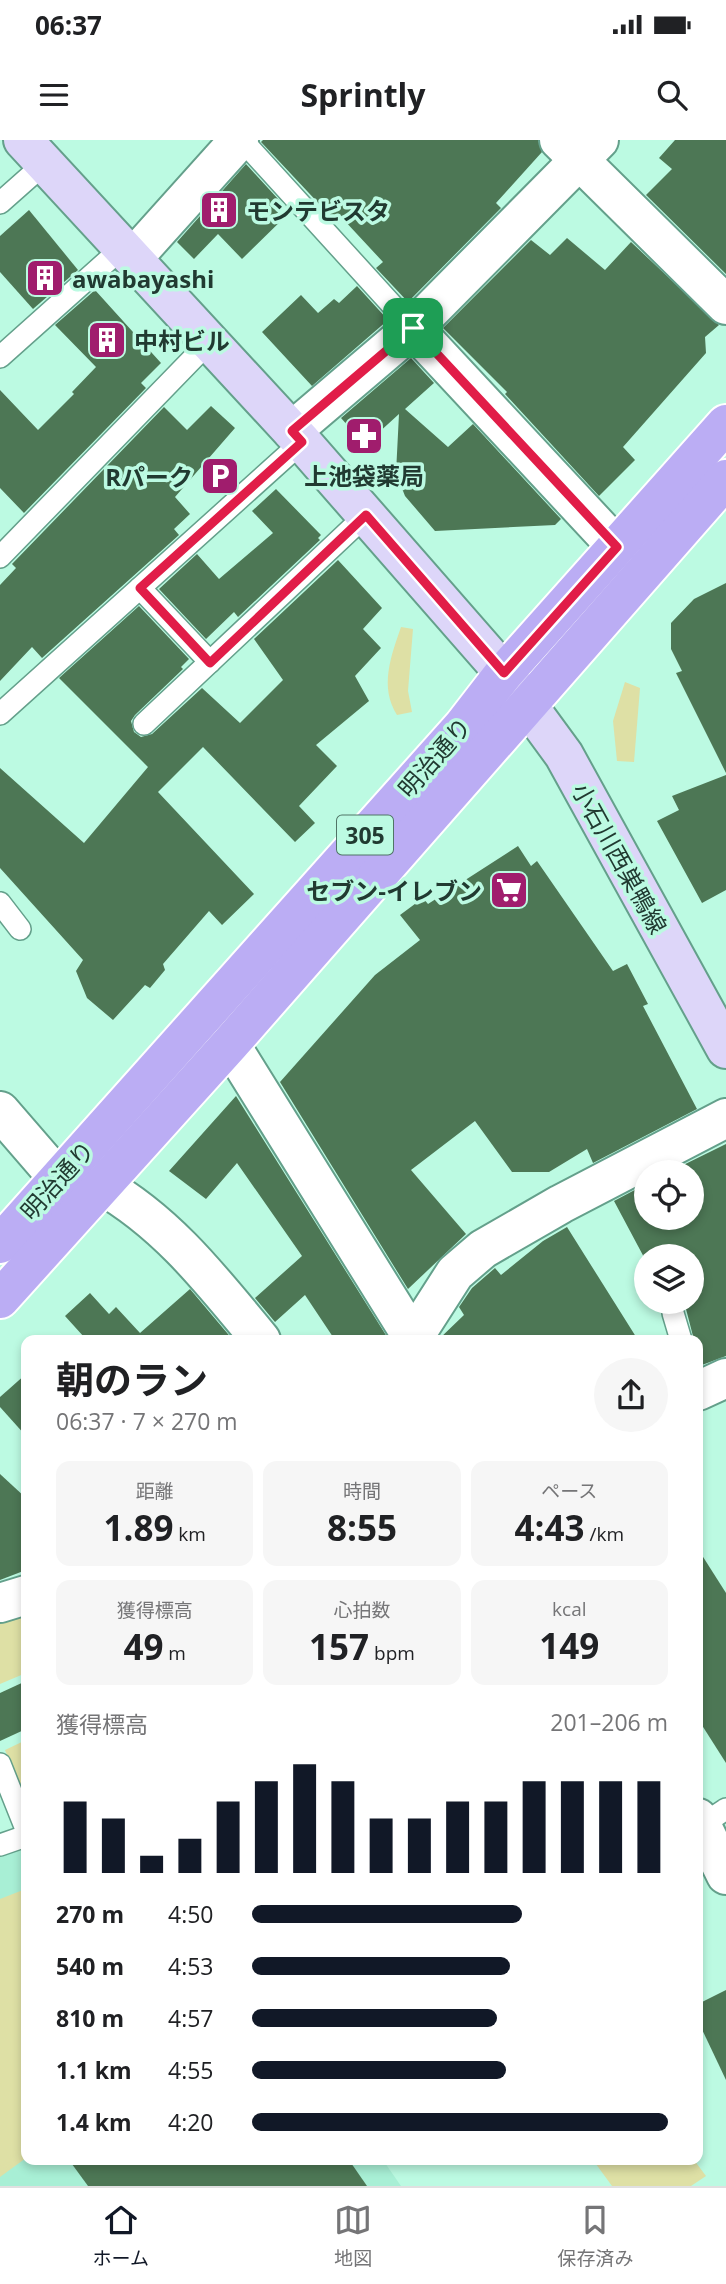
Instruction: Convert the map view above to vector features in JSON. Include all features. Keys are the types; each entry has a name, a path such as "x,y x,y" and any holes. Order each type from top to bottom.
{"main road":[{"name":"明治通り","path":"0,1244 463,726 504,673 726,424"},
{"name":"明治通り","path":"0,1299 230,1044 726,479"}],"street":[{"path":"127,253 241,140"},
{"path":"297,437 413,328 579,147 726,305"},
{"name":"小石川西巣鴨線","path":"34,152 297,437 504,673 564,755 726,1049"},
{"path":"413,328 617,547"},
{"path":"230,1044 410,1335"},
{"path":"0,1111 58,1178"},
{"path":"416,1335 455,1273 483,1249 561,1204 726,1118"},
{"path":"101,1185 168,1232 257,1335"},
{"path":"703,1389 726,1378"},
{"path":"0,1603 21,1597"},
{"path":"709,1818 726,1875"}],"lane":[{"path":"241,140 413,328"},
{"path":"0,202 34,152"},
{"path":"0,357 127,253"},
{"path":"0,557 208,343"},
{"path":"0,715 140,588 297,437"},
{"path":"144,724 366,515"},
{"path":"140,588 210,663"},
{"path":"0,903 20,929"},
{"path":"673,1314 680,1335"},
{"path":"0,1765 21,1817"},
{"path":"0,1845 21,1838"}],"shaded area":[{"path":"401,627 413,629 408,691 412,712 397,715 389,694 388,671"},
{"path":"625,682 640,688 634,762 617,761 613,721"},
{"path":"21,1607 21,1675 0,1684 0,1615"},
{"path":"21,1742 21,1784 19,1785 5,1750"},
{"path":"21,1848 21,2165 386,2165 401,2186 0,2186 0,1856"},
{"path":"21,1891 21,2162 0,2177 0,1899"},
{"path":"597,2165 698,2165 706,2176 691,2186 612,2186"}],"building":[{"path":"538,140 542,152 496,203 501,208 408,302 376,268 383,262 343,219 338,224 261,142"},
{"path":"675,140 726,140 726,274 646,195 672,169 659,158"},
{"path":"246,164 290,212 242,259 218,234 194,259 177,242"},
{"path":"29,210 78,270 33,309 0,272 0,236"},
{"path":"567,238 605,270 631,242 719,325 705,337 706,353 623,447 635,460 599,496 505,394 507,392 443,328 531,240 550,255"},
{"path":"357,286 388,320 312,386 262,332 301,295 318,313 334,299 339,303"},
{"path":"95,290 161,363 141,383 146,388 24,513 0,488 0,390 38,430 74,394 72,392 96,367 55,325"},
{"path":"411,358 434,383 405,409 448,447 473,424 561,519 555,525 435,531 405,496 396,473 399,414 365,445 341,418"},
{"path":"211,406 235,428 175,497 190,514 174,529 179,535 42,658 32,647 0,681 0,585 16,568 12,564 164,407 187,430"},
{"path":"276,489 321,535 318,538 320,540 238,617 234,612 206,639 159,589 197,554 219,579 273,533 252,511"},
{"path":"338,560 382,608 363,629 381,648 355,676 369,701 316,745 337,766 299,806 315,823 295,842 203,747 158,792 254,894 222,925 209,911 163,964 165,970 150,988 145,985 113,1020 87,998 76,971 83,960 0,868 0,768 84,843 148,767 59,678 139,606 189,659 181,667 183,669 135,715 131,721 134,732 141,737 152,734 202,688 240,723 283,680 254,639"},
{"path":"726,583 726,773 676,673 682,671 671,649 671,623 694,599"},
{"path":"726,775 726,890 702,903 657,821 679,810 672,796"},
{"path":"518,846 531,866 537,861 613,971 627,964 648,1004 643,1006 697,1109 593,1163 587,1149 549,1172 512,1172 475,1121 411,1170 466,1234 408,1289 280,1082 375,975 420,940 400,915 423,898 428,904"},
{"path":"236,1096 386,1335 332,1335 305,1295 275,1322 255,1298 302,1256 237,1163 206,1199 169,1171"},
{"path":"726,1144 726,1356 703,1365 703,1335 693,1335 687,1314 704,1314 704,1244 637,1244 614,1201 634,1190 634,1230 704,1230 704,1160 693,1160"},
{"path":"567,1227 635,1335 443,1335 464,1315 459,1307 472,1288 495,1268 501,1275 543,1241"},
{"path":"190,1289 229,1335 82,1335 65,1316 90,1293 109,1314 116,1307 140,1333"},
{"path":"21,1378 21,1430 0,1407 0,1397"},
{"path":"0,1474 21,1493 21,1572 0,1580"},
{"path":"703,1557 726,1593 726,1763 703,1727"},
{"path":"21,1683 21,1731 0,1741 0,1693"},
{"path":"726,1990 726,2080 703,2032 703,2002"},
{"path":"73,2165 352,2165 367,2186 88,2186"}],"place":[{"name":"モンテビスタ","path":"219,210"},
{"name":"awabayashi","path":"45,278"},
{"name":"中村ビル","path":"107,340"},
{"name":"上池袋薬局","path":"364,436"},
{"name":"Rパーク","path":"220,476"},
{"name":"セブン-イレブン","path":"509,890"}],"route":[{"path":"413,328 617,547 504,673 366,515 210,663 140,588 302,442 292,431 413,328"}]}
